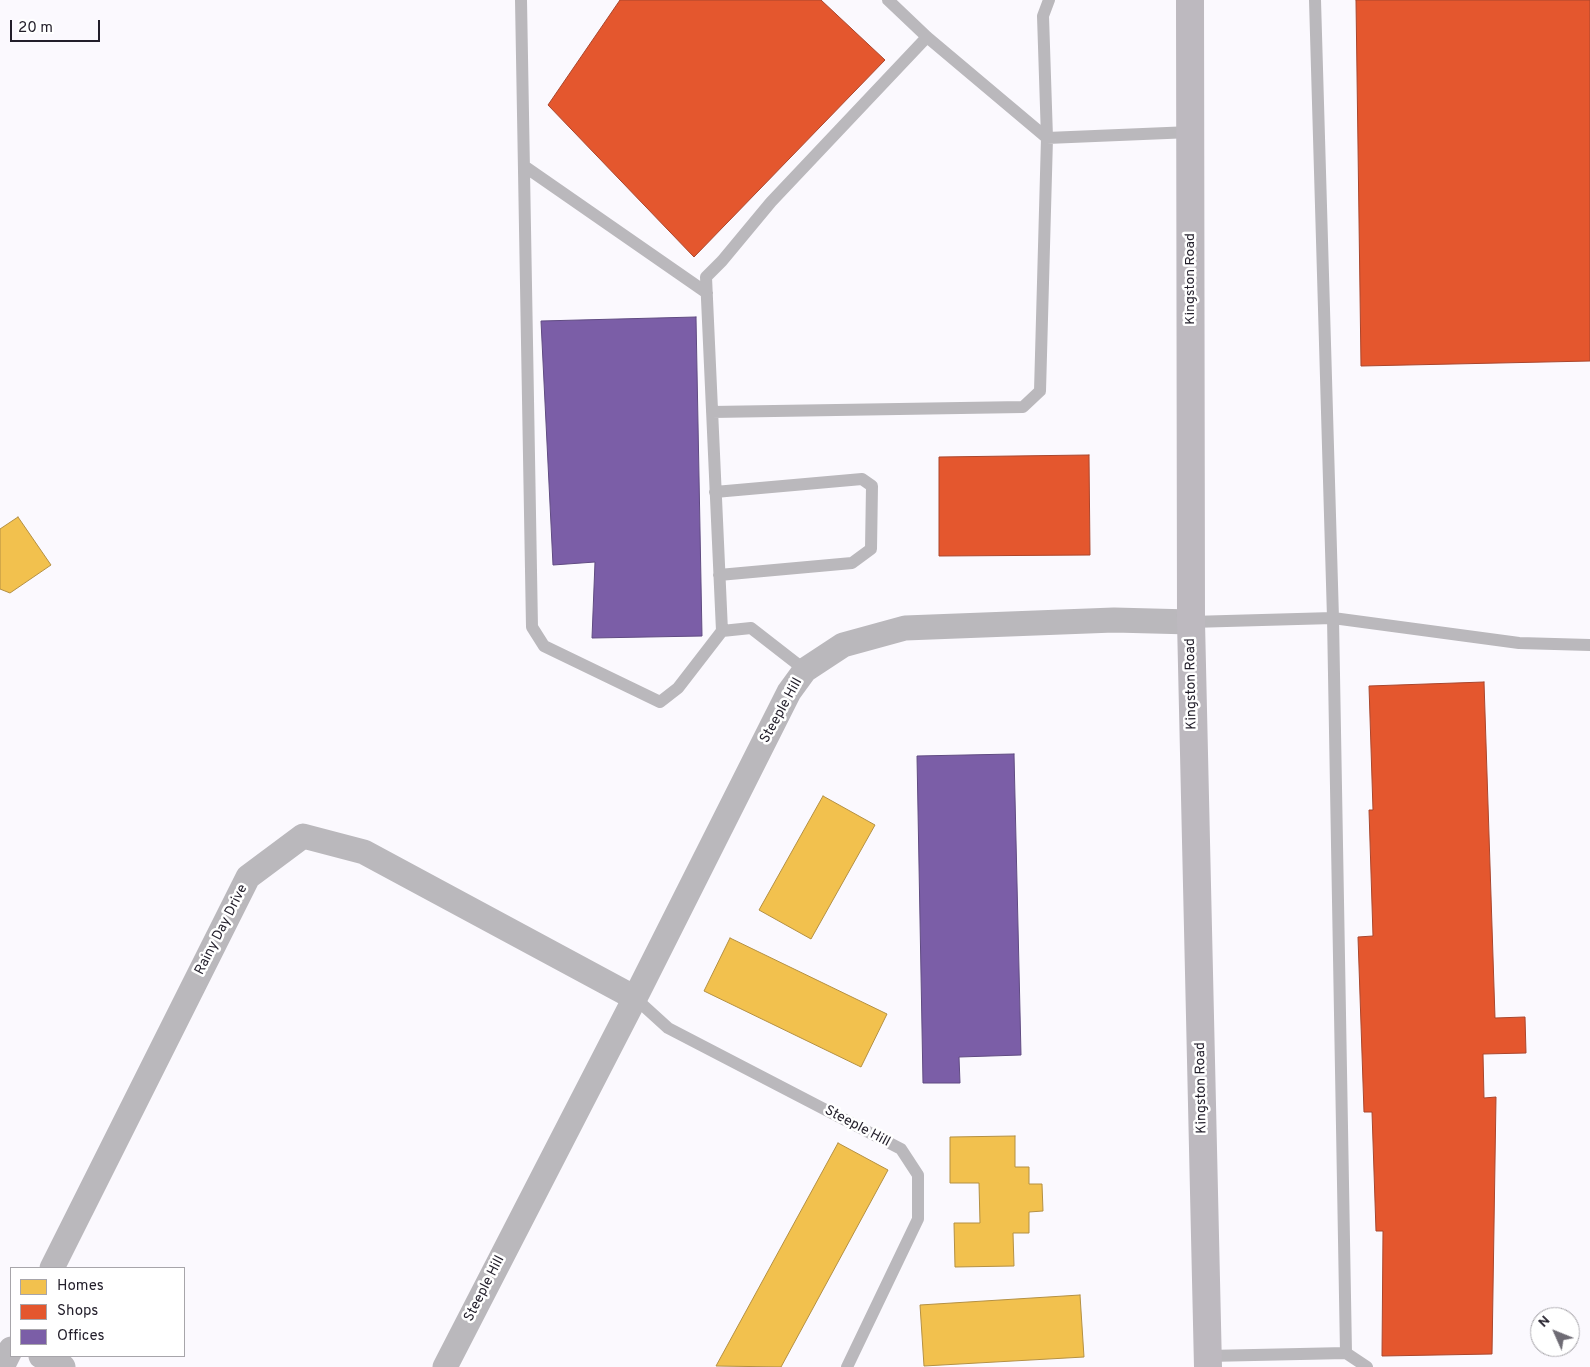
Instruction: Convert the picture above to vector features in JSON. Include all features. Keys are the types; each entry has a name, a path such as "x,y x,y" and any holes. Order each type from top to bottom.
{"main road":[{"name":"Kingston Road","path":"1190,0 1191,622 1208,1362"}],"street":[{"name":"Steeple Hill","path":"445,1367 635,998 789,692 805,670 843,646 905,628 1114,620 1191,622"},
{"name":"Rainy Day Drive","path":"53,1267 248,877 303,836 364,852 635,998"},
{"path":"2,1367 10,1351"},
{"path":"43,1357 64,1367"}],"lane":[{"path":"522,0 532,627 544,646 660,702 678,688 722,631 706,277 722,261 771,202 927,37"},
{"path":"888,0 927,37 1047,138 1191,132"},
{"path":"712,412 1023,407 1040,391 1047,138 1042,16 1049,0"},
{"path":"1315,0 1333,618 1346,1353"},
{"path":"524,166 707,293"},
{"path":"716,492 862,479 872,486 871,549 852,563 719,575"},
{"path":"1191,622 1333,618 1519,643 1590,644"},
{"path":"722,631 751,628 805,670"},
{"name":"Steeple Hill","path":"635,998 668,1028 901,1149 918,1175 918,1219 847,1367"},
{"path":"1208,1362 1346,1353 1367,1367"}],"building: Homes":[{"path":"18,517 51,565 10,593 0,589 0,529"},
{"path":"823,796 875,825 811,939 759,910"},
{"path":"730,938 887,1014 861,1067 704,991"},
{"path":"1015,1136 1015,1167 1029,1167 1029,1184 1042,1184 1043,1211 1029,1212 1029,1233 1013,1233 1014,1266 955,1267 954,1223 980,1223 979,1183 950,1183 950,1137"},
{"path":"838,1143 888,1170 781,1367 716,1366"},
{"path":"1080,1295 1084,1357 924,1366 920,1305"}],"building: Shops":[{"path":"620,0 821,0 885,60 694,257 548,105"},
{"path":"1356,0 1590,0 1590,361 1361,366"},
{"path":"1089,455 1090,555 939,556 939,457"},
{"path":"1484,682 1495,1018 1525,1017 1526,1053 1483,1054 1484,1098 1496,1097 1492,1354 1382,1356 1383,1231 1376,1231 1372,1112 1364,1112 1358,937 1373,936 1369,810 1373,810 1369,686"}],"building: Offices":[{"path":"696,317 702,636 592,638 595,562 553,565 541,321"},
{"path":"1014,754 1021,1055 959,1057 960,1083 923,1083 917,756"}]}
